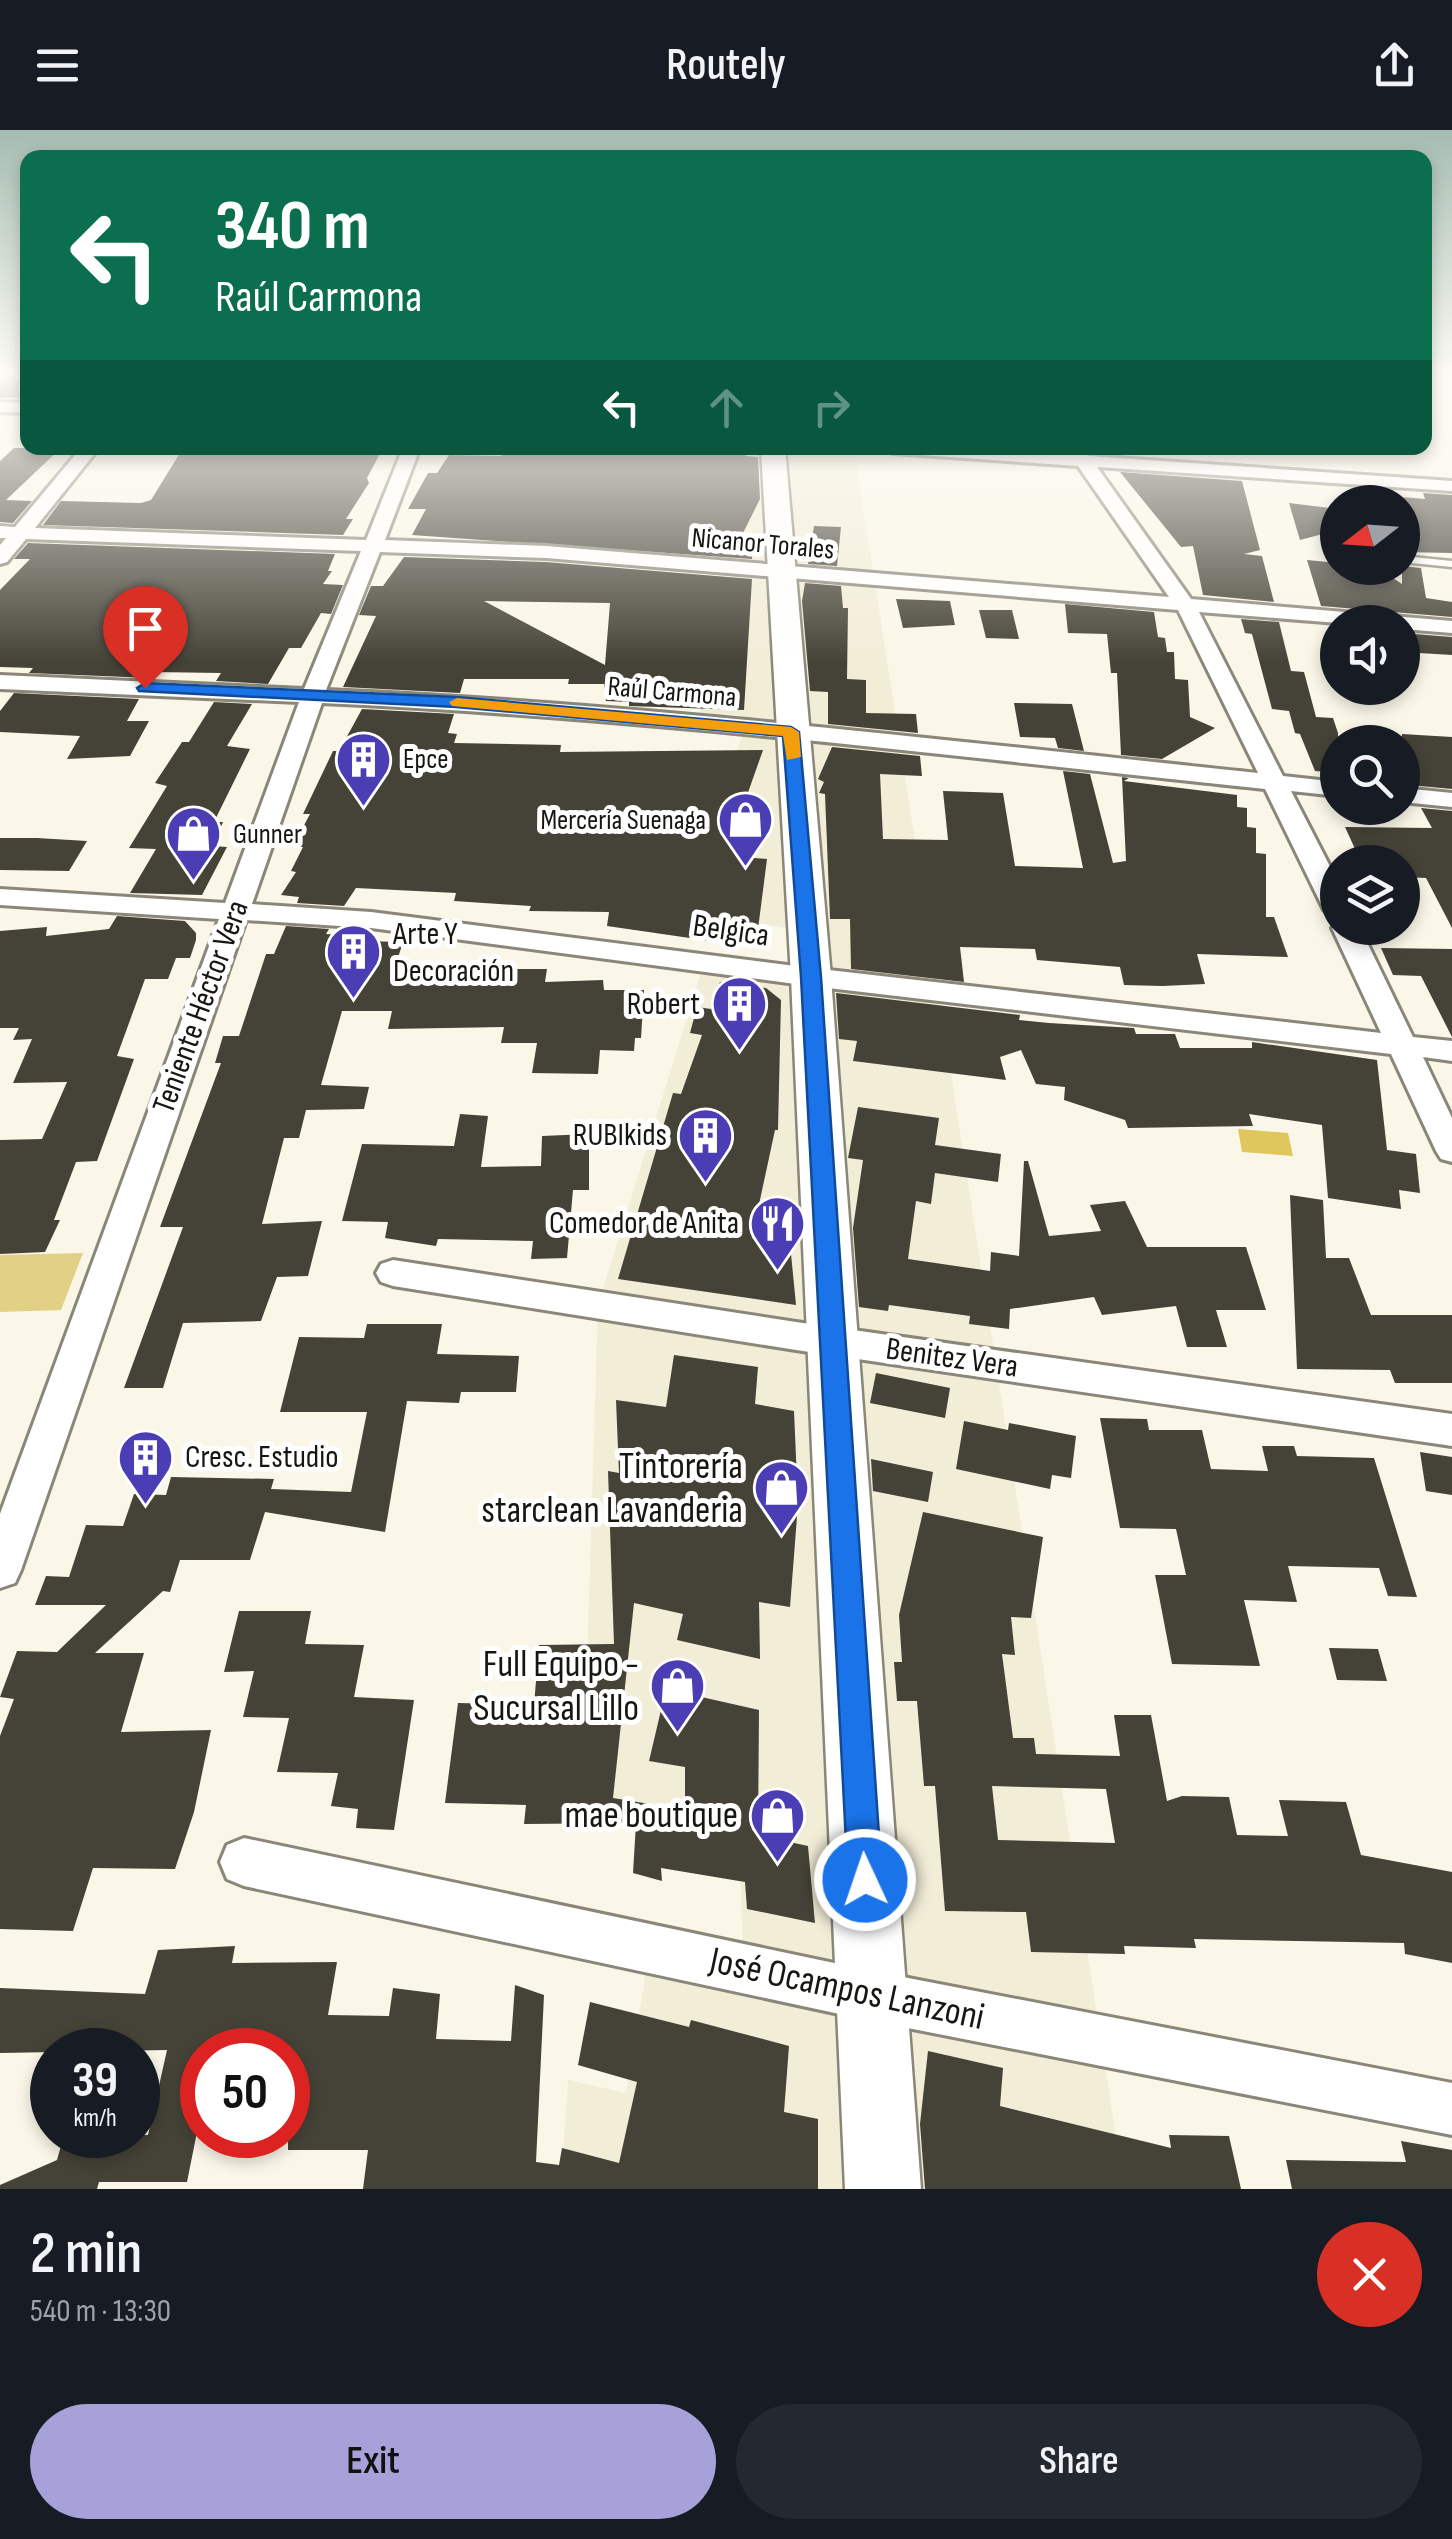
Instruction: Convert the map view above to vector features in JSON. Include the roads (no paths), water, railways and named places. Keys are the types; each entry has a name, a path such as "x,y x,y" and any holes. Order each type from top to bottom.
{"main road":[{"path":"775,471 811,977 884,2189"}],"street":[{"path":"0,558 10,532 68,471"},
{"name":"Teniente Héctor Vera","path":"0,1570 314,694 403,471"},
{"path":"1092,471 1186,606 1320,873"},
{"path":"1327,471 1452,486"},
{"name":"Nicanor Torales","path":"10,532 546,552 1320,617"},
{"name":"Nicanor Torales","path":"1420,624 1452,626"},
{"name":"Raúl Carmona","path":"0,682 456,702 791,732 1320,787"},
{"path":"1420,797 1452,800"},
{"name":"Belgica","path":"0,897 371,920 518,936 811,977 1452,1051"},
{"path":"1354,945 1452,1151"},
{"name":"Benitez Vera","path":"394,1273 1452,1430"},
{"name":"José Ocampos Lanzoni","path":"244,1862 872,1996 1452,2108"}],"lane":[{"path":"1420,561 1452,564"}],"place":[{"name":"Epce","path":"364,808"},
{"name":"Mercería Suenaga","path":"745,869"},
{"name":"Gunner","path":"194,883"},
{"name":"Arte Y Decoración","path":"354,1001"},
{"name":"Robert","path":"739,1053"},
{"name":"RUBIkids","path":"706,1184"},
{"name":"Comedor de Anita","path":"778,1272"},
{"name":"Cresc. Estudio","path":"146,1506"},
{"name":"Tintorería starclean Lavanderia","path":"782,1537"},
{"name":"Full Equipo - Sucursal Lillo","path":"678,1735"},
{"name":"mae boutique","path":"777,1864"}]}
